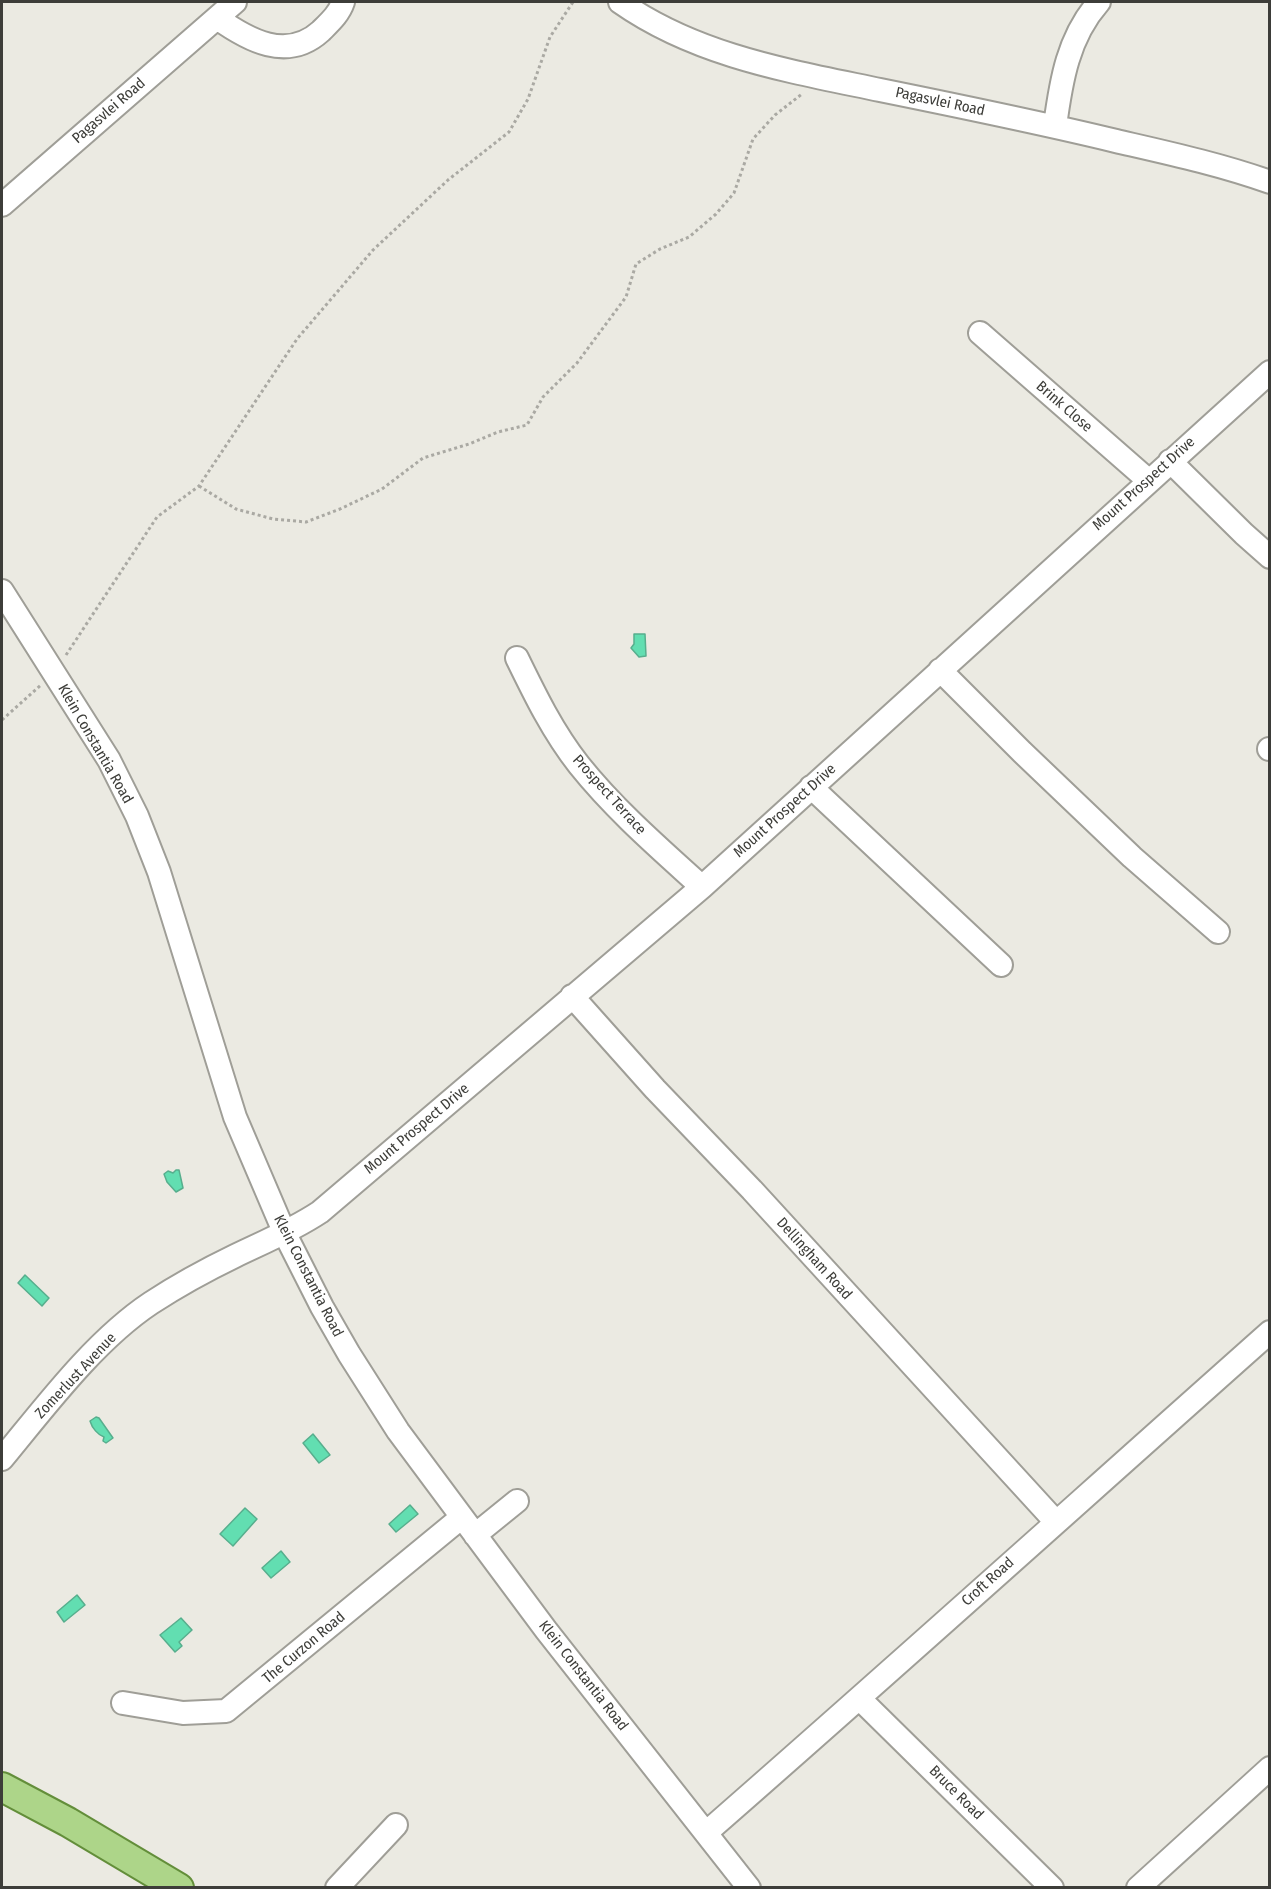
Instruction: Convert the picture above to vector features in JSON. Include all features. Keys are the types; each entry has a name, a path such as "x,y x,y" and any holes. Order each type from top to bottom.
{"main road":[{"path":"2,1787 68,1822 179,1887"}],"street":[{"name":"Pagasvlei Road","path":"2,205 235,2"},
{"path":"217,18 246,37 283,47 304,42 317,35 334,19 343,2"},
{"name":"Pagasvlei Road","path":"620,2 673,33 703,46 767,66 1055,126 1221,165 1269,182"},
{"path":"1055,126 1063,72 1072,42 1099,2"},
{"name":"Brink Close","path":"980,333 1148,480"},
{"name":"Mount Prospect Drive","path":"285,1234 320,1212 702,887 1269,372"},
{"path":"1170,461 1269,557"},
{"name":"Klein Constantia Road","path":"2,591 109,760 143,830 159,872 235,1117 285,1234 322,1307 373,1395 398,1431 546,1630 749,1887"},
{"name":"Prospect Terrace","path":"516,658 555,731 578,764 612,803 702,887"},
{"path":"940,670 1022,753 1131,857 1218,932"},
{"path":"811,787 1001,965"},
{"name":"Dellingham Road","path":"572,996 655,1089 752,1190 1056,1522"},
{"name":"Zomerlust Avenue","path":"2,1459 58,1391 96,1351 149,1305 234,1256 285,1234"},
{"name":"Croft Road","path":"707,1832 860,1699 1269,1332"},
{"path":"475,1535 517,1501"},
{"name":"The Curzon Road","path":"123,1703 183,1713 226,1711 462,1517"},
{"name":"Bruce Road","path":"860,1699 1052,1887"},
{"path":"1138,1887 1269,1768"},
{"path":"337,1887 396,1825"}],"path":[{"path":"2,720 54,673 157,517 199,486 297,339 373,250 448,180 509,132 528,99 550,37 573,2"},
{"path":"199,486 236,509 273,519 306,522 382,489 423,458 469,444 498,432 527,425 543,398 577,363 626,297 636,264 660,249 689,237 716,214 734,193 753,139 775,115 822,78"}],"shaded area":[{"path":"634,634 645,634 646,656 639,657 631,648 634,644"},
{"path":"179,1170 183,1188 176,1192 167,1182 164,1174 168,1171 173,1173"},
{"path":"25,1275 49,1298 42,1306 18,1283"},
{"path":"96,1417 113,1438 106,1443 103,1441 104,1437 97,1433 91,1424 90,1421"},
{"path":"313,1434 330,1455 319,1463 303,1443"},
{"path":"410,1505 418,1514 396,1532 389,1524"},
{"path":"245,1508 257,1519 233,1546 220,1534"},
{"path":"281,1551 290,1562 271,1578 262,1568"},
{"path":"77,1595 85,1605 64,1622 57,1612"},
{"path":"181,1618 192,1630 179,1642 182,1646 175,1652 160,1635"}]}
